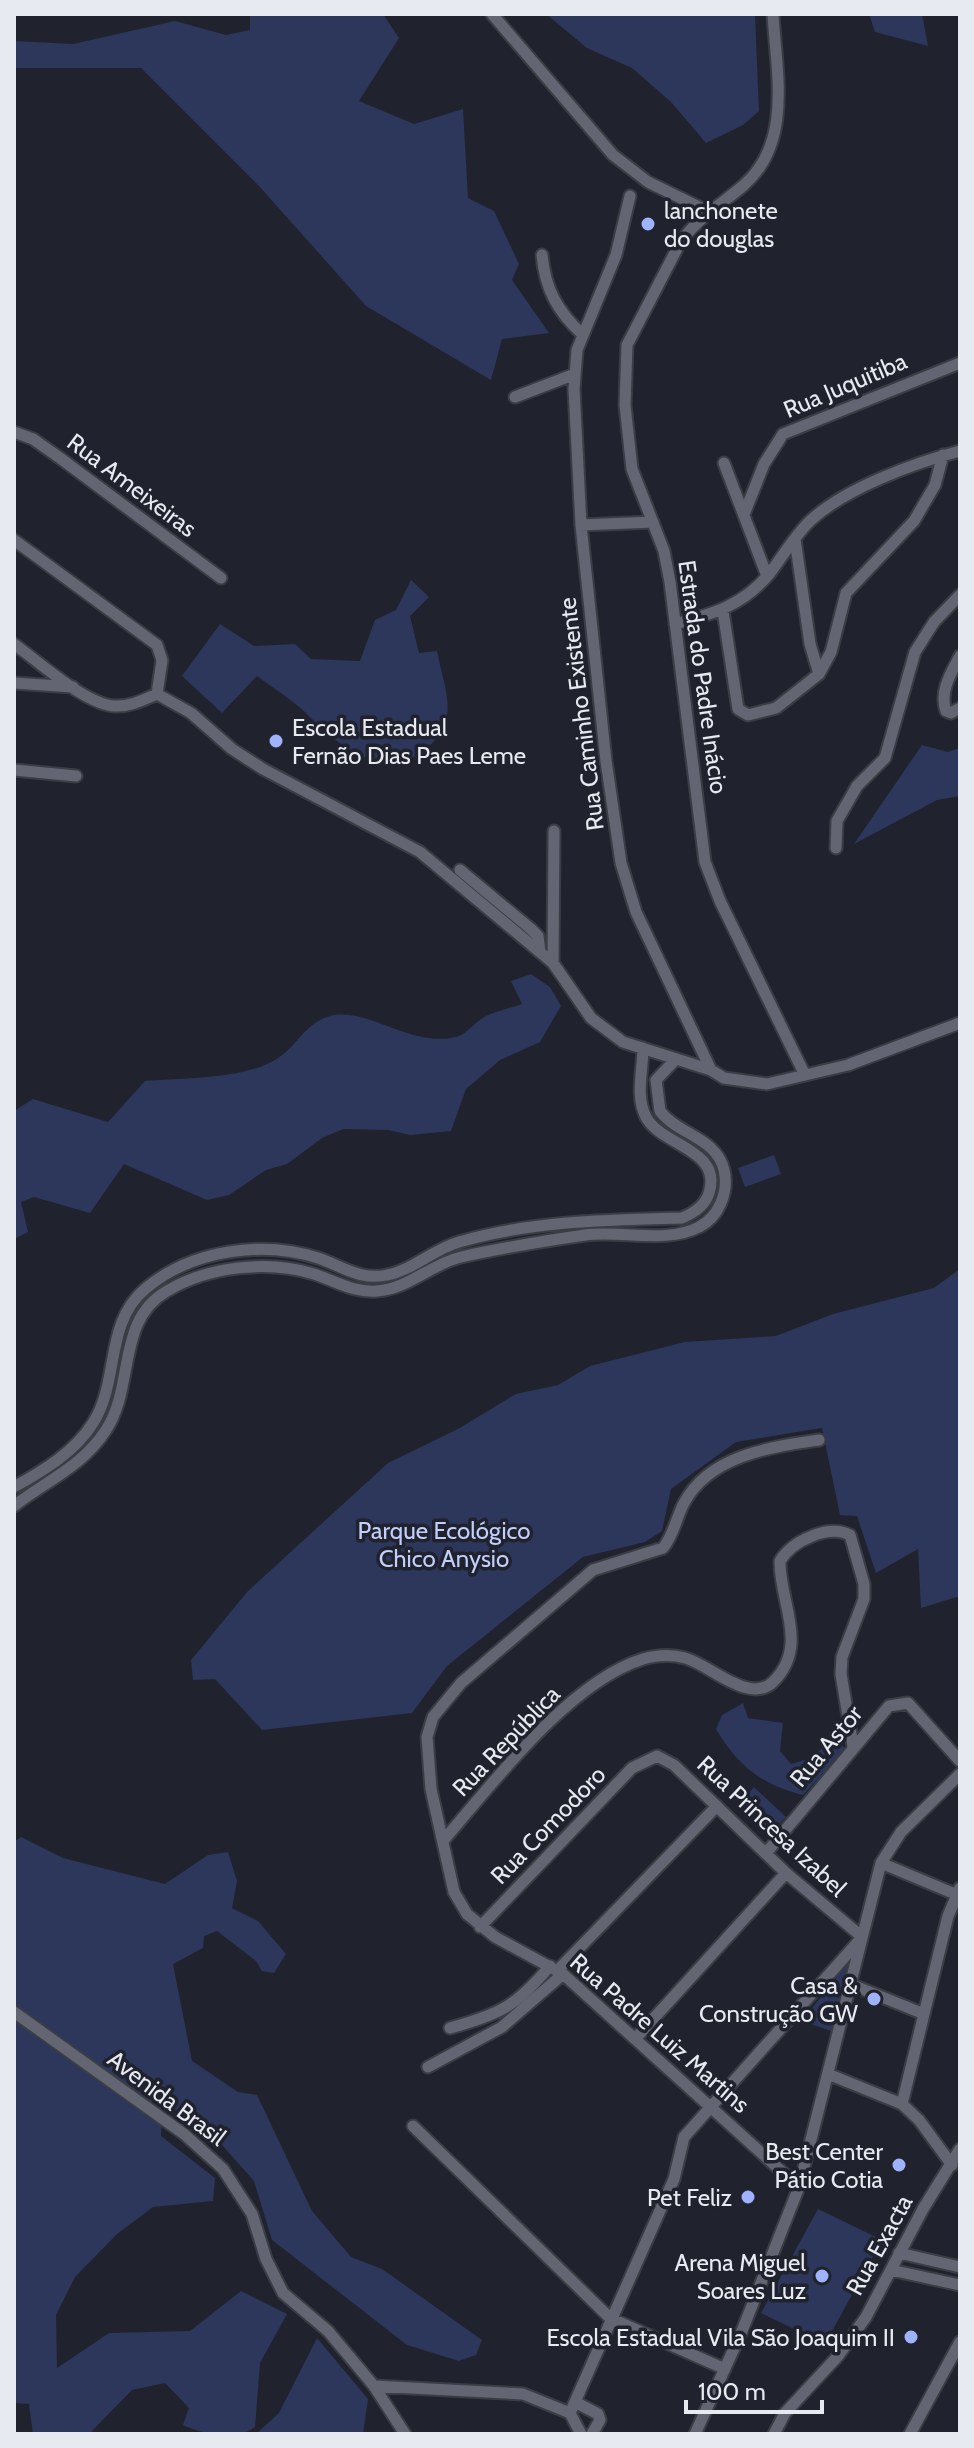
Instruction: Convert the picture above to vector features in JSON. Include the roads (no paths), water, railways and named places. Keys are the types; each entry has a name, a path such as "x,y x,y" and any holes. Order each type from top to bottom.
{"street":[{"path":"492,14 613,155 648,182 709,212"},
{"name":"Estrada do Padre Inácio","path":"773,14 778,115 775,138 760,169 709,212 680,243 627,345 626,441 632,469 664,551 705,862 720,901 804,1073"},
{"name":"Rua Caminho Existente","path":"630,196 616,255 582,334 575,374 581,525 606,761 621,863 636,912 711,1070"},
{"path":"542,255 549,291 564,316 582,334"},
{"name":"Rua Juquitiba","path":"745,512 764,464 783,434 960,363"},
{"path":"515,397 575,374"},
{"name":"Rua Ameixeiras","path":"14,432 33,439 60,458 221,578"},
{"path":"675,624 723,611 742,600 767,576 818,515 851,493 960,451"},
{"path":"723,611 738,709 748,715 776,708 819,674 831,652 846,593 920,513 935,485 943,455"},
{"path":"724,463 767,576"},
{"path":"581,525 653,522"},
{"path":"795,539 810,644 819,674"},
{"path":"14,540 157,645 162,660 157,694"},
{"path":"836,848 837,821 857,786 885,758 915,652 934,622 960,595"},
{"path":"14,644 96,702 113,707 130,705 157,694"},
{"path":"956,711 944,707 944,697 960,656"},
{"path":"14,683 75,687"},
{"path":"157,694 191,713 232,749 263,769 420,852 553,963 591,1018 623,1042 744,1083 767,1084 848,1065 960,1023"},
{"path":"14,770 76,776"},
{"path":"553,963 554,831"},
{"path":"460,870 538,936 540,952"},
{"path":"14,1487 59,1459 95,1421 110,1374 116,1336 135,1299 158,1280 210,1258 235,1251 292,1250 362,1276 390,1275 457,1243 479,1238 568,1222 682,1218 702,1206 708,1196 710,1173 697,1154 666,1137 647,1119 640,1093 643,1048"},
{"path":"14,1506 68,1471 108,1428 125,1377 130,1340 139,1320 166,1291 234,1269 286,1266 360,1291 378,1291 396,1287 457,1259 589,1234 685,1232 700,1226 722,1202 724,1170 707,1142 674,1125 660,1111 655,1093 656,1080 676,1059"},
{"path":"643,1065 663,1071"},
{"path":"710,1173 724,1170"},
{"path":"479,1238 482,1254"},
{"path":"158,1280 166,1291"},
{"path":"95,1421 108,1428"},
{"name":"Rua Padre Luiz Martins","path":"799,2187 557,1970 480,1927 459,1904 426,1751 433,1717 442,1702 593,1570 663,1548 684,1503 714,1472 746,1454 819,1440"},
{"name":"Rua República","path":"443,1841 541,1731 573,1700 617,1671 643,1659 667,1655 687,1658 751,1689 772,1684 782,1670 793,1633 780,1561 799,1542 815,1535 845,1532 856,1550 864,1584 864,1599 842,1657 841,1674 853,1746"},
{"name":"Rua Astor","path":"767,1852 889,1706 908,1703 960,1761"},
{"name":"Rua Princesa Izabel","path":"651,1757 664,1757 674,1765 860,1939"},
{"name":"Rua Comodoro","path":"480,1927 632,1768 651,1757"},
{"path":"695,2434 725,2369 799,2187 881,1863 917,1814 960,1774"},
{"path":"428,2067 502,2027 717,1806"},
{"path":"881,1863 957,1891 902,2104"},
{"path":"635,2039 786,1873"},
{"path":"581,2434 572,2408 674,2179 684,2137 860,1939"},
{"path":"450,2028 487,2017 519,2001 557,1970"},
{"path":"850,1984 924,2014"},
{"name":"Avenida Brasil","path":"14,2012 184,2134 223,2169 252,2214 266,2259 283,2293 328,2331 374,2386 405,2434"},
{"path":"828,2074 902,2104 956,2166"},
{"path":"413,2126 610,2318 725,2369"},
{"name":"Rua Exacta","path":"774,2434 785,2413 838,2356 866,2317 899,2253 956,2166 960,2149"},
{"path":"899,2253 960,2267"},
{"path":"891,2270 960,2285"},
{"path":"910,2434 960,2342"},
{"path":"374,2386 523,2394 598,2414 600,2420 592,2434"}],"place":[{"name":"lanchonete do douglas","path":"648,224"},
{"name":"Escola Estadual Fernão Dias Paes Leme","path":"276,741"},
{"name":"Casa & Construção GW","path":"874,1999"},
{"name":"Best Center Pátio Cotia","path":"899,2165"},
{"name":"Pet Feliz","path":"748,2197"},
{"name":"Arena Miguel Soares Luz","path":"822,2276"},
{"name":"Escola Estadual Vila São Joaquim II","path":"911,2337"}],"park label":[{"name":"Parque Ecológico Chico Anysio","path":"444,1544"}]}
